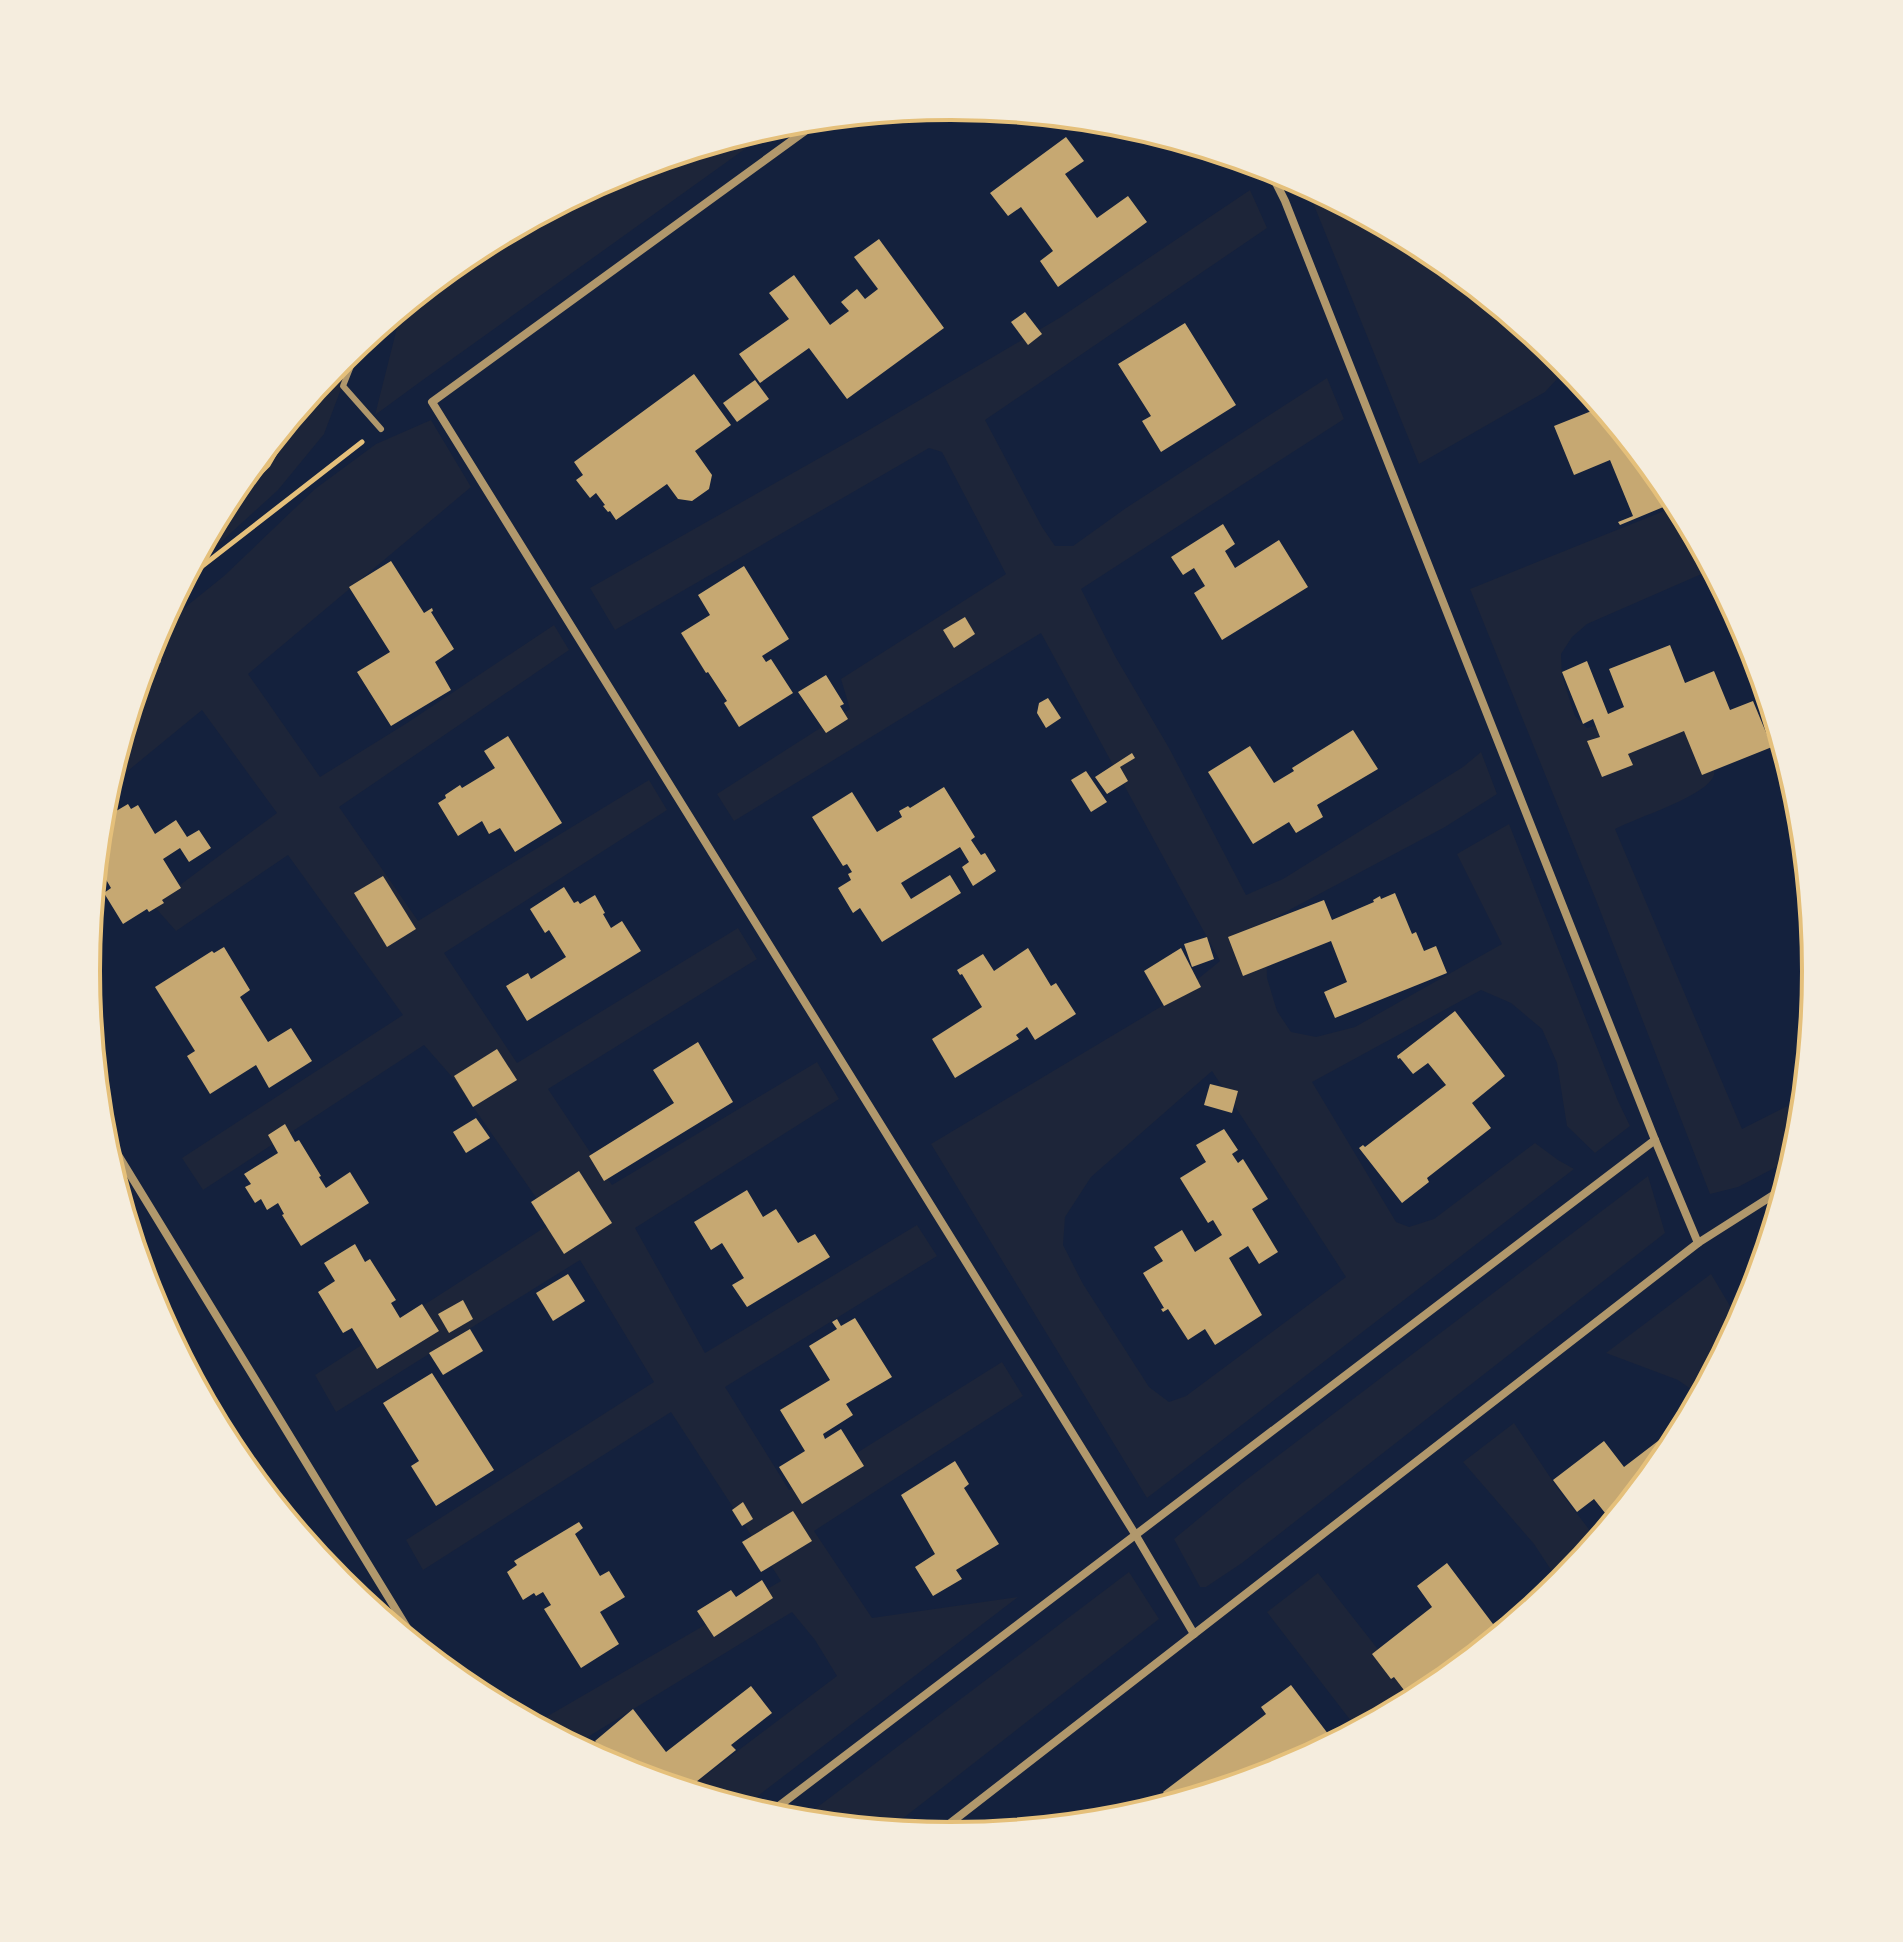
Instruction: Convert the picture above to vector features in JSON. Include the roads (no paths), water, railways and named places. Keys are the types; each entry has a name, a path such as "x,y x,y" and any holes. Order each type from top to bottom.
{"street":[{"path":"802,133 432,402 1135,1534 1194,1634"},
{"path":"1276,184 1698,1243"},
{"path":"780,1805 1655,1140"},
{"path":"122,1161 404,1623"},
{"path":"952,1822 1698,1243 1773,1195"}],"lane":[{"path":"350,368 343,386 381,429"}]}
